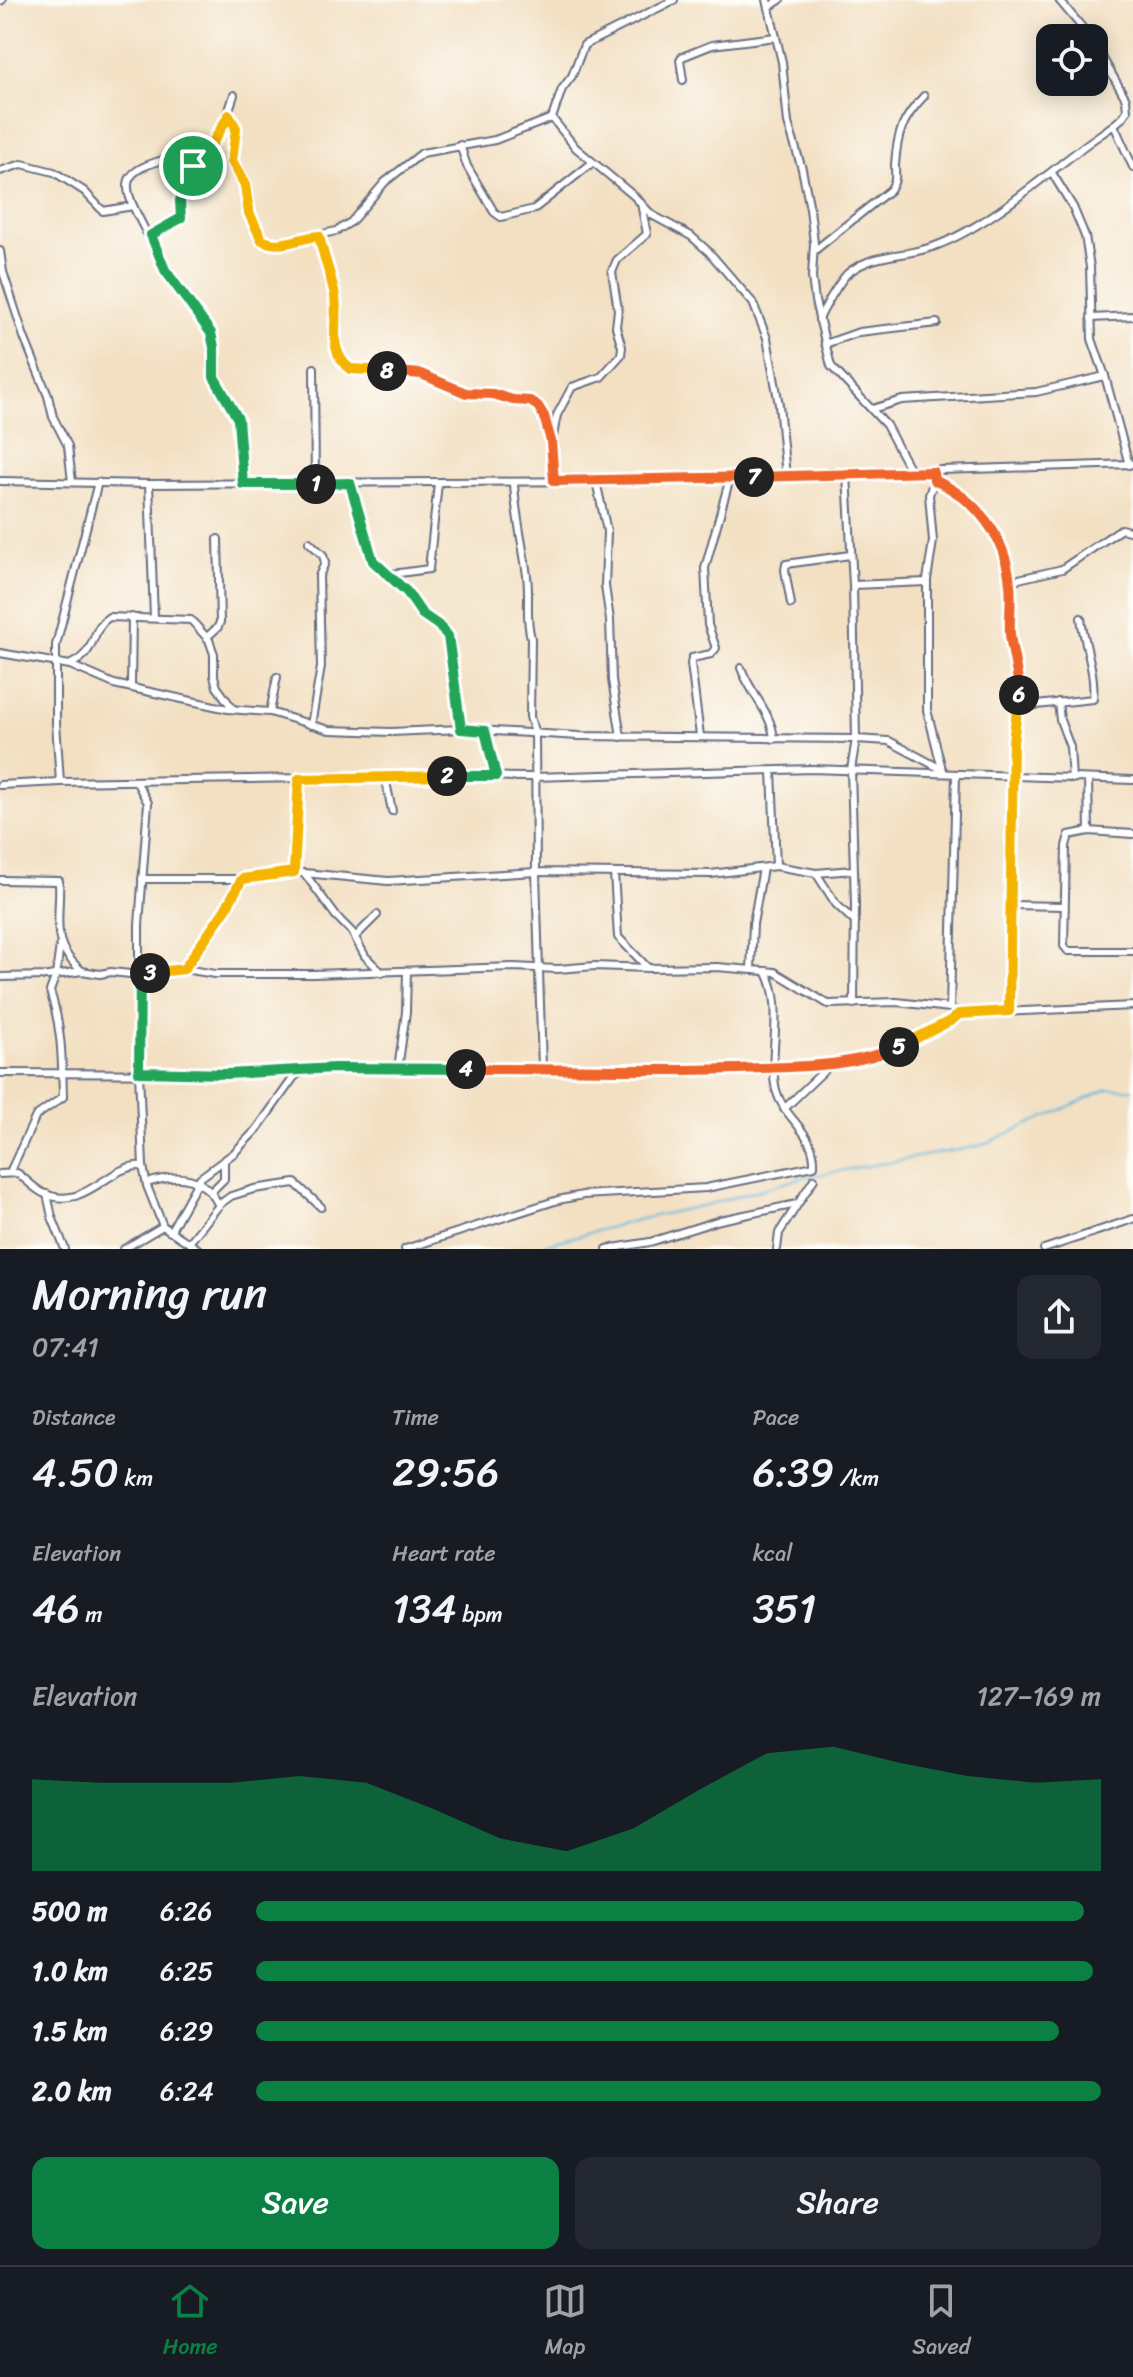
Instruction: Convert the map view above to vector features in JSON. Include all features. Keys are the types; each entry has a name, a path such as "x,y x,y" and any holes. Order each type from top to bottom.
{"street":[{"path":"229,115 236,128 232,161 245,185 249,213 262,240 275,245 306,236 319,236 351,222 385,182 405,163 422,153 495,140 552,118 562,89 572,76 584,45 674,0"},
{"path":"780,0 768,4 782,62 788,123 810,209 814,251 812,277 825,344 837,375 872,409 899,446 911,472"},
{"path":"1059,0 1079,24"},
{"path":"683,80 682,57 712,45 776,37"},
{"path":"819,320 849,272 883,255 906,254 934,247 954,237 1052,173 1114,125 1130,110 1108,68"},
{"path":"151,235 181,218 180,201 193,166 212,144 229,115 234,95"},
{"path":"814,251 890,190 896,179 900,129 924,96"},
{"path":"552,118 576,148 657,220 691,236 709,252 753,303 767,338 779,405 786,476"},
{"path":"1114,125 1133,167"},
{"path":"460,145 467,166 494,212 501,217 534,209 592,163"},
{"path":"193,166 178,156 162,160 131,175 126,184 133,206 146,232 151,235 165,270 211,333 214,377 238,419 243,484"},
{"path":"0,171 22,164 54,172 84,191 103,211 133,206"},
{"path":"0,481 315,484 596,481 911,472 934,476 1131,464 1092,339 1090,267 1085,236 1073,207 1052,173"},
{"path":"551,441 557,415 572,387 601,377 621,355 612,272 617,260 645,239 647,234 641,203"},
{"path":"319,236 336,299 333,339 347,367 357,371 405,370 466,393 530,401 538,406 544,416 551,441 554,481"},
{"path":"0,254 3,281 48,396 53,417 68,446 72,482"},
{"path":"1091,318 1133,316"},
{"path":"825,344 859,332 937,323"},
{"path":"314,368 315,484"},
{"path":"872,409 902,400 1036,392 1105,376"},
{"path":"847,474 856,739 851,770 854,1004"},
{"path":"934,476 981,513 1004,550 1010,581 1011,647 1019,690 1013,742 1009,1011"},
{"path":"934,476 929,495 933,541 927,582 927,710 944,771"},
{"path":"700,736 691,664 692,658 711,654 716,648 708,625 705,568 730,478"},
{"path":"596,481 607,531 605,586 610,620 612,680 621,737"},
{"path":"60,782 56,722 58,632 98,482"},
{"path":"514,482 515,507 528,578 527,616 532,664 530,717 535,734 533,777 542,1069"},
{"path":"350,483 373,561 407,592 422,614 448,636 461,729"},
{"path":"385,575 429,569 438,483"},
{"path":"149,484 154,618"},
{"path":"1010,581 1062,569 1121,529 1133,532"},
{"path":"207,637 220,622 218,539"},
{"path":"309,542 323,555 325,563 319,576 321,667 311,725"},
{"path":"791,604 786,564 850,555"},
{"path":"853,585 927,582"},
{"path":"131,686 132,617"},
{"path":"70,665 86,656 106,618 191,620 207,637 214,654 217,687 233,709"},
{"path":"1017,707 1090,700 1094,696 1081,618"},
{"path":"0,653 70,665 114,684 233,709 270,712 329,730 391,732 461,729 621,737 889,741 956,775 1133,780"},
{"path":"741,668 751,693 768,716 774,739"},
{"path":"270,712 277,677"},
{"path":"1058,702 1060,720 1070,747 1072,779"},
{"path":"485,731 496,776"},
{"path":"0,785 772,771 944,771"},
{"path":"772,771 776,866"},
{"path":"950,1008 956,775"},
{"path":"385,777 392,811"},
{"path":"294,872 299,779"},
{"path":"1088,779 1089,831"},
{"path":"136,781 148,803 142,879 140,975 139,1072 143,1166 163,1226 198,1249"},
{"path":"1133,834 1072,833 1066,840 1064,906 1064,946 1067,950 1133,951"},
{"path":"142,879 242,879 294,872 388,881 536,872 711,874 776,866 816,873 853,870"},
{"path":"751,969 754,912 763,868"},
{"path":"614,873 618,937 648,968"},
{"path":"816,873 836,904 855,922"},
{"path":"305,874 336,916 356,936 365,956 382,973"},
{"path":"184,969 225,910 242,879"},
{"path":"0,880 59,881 60,945 56,975 50,991 59,1019 63,1097 36,1116 10,1172"},
{"path":"1011,905 1064,906"},
{"path":"356,936 377,915"},
{"path":"60,945 82,971"},
{"path":"0,977 82,971 140,975 184,969 215,974 382,973 595,966 717,967 766,971 787,977 824,1003 897,1002 950,1008 959,1014 1133,1006"},
{"path":"398,1069 406,1012 407,971"},
{"path":"405,1249 558,1200 583,1195 706,1188 814,1166 811,1141 784,1109 776,1090 777,1038 773,987 766,971"},
{"path":"0,1073 227,1074 398,1069 714,1071 829,1066 884,1053 959,1014"},
{"path":"784,1109 829,1066"},
{"path":"170,1232 197,1181 257,1129 285,1088 304,1070"},
{"path":"212,1191 224,1179 224,1160"},
{"path":"0,1174 10,1172 21,1175 39,1191 61,1197 79,1195 125,1168 143,1166"},
{"path":"147,1183 173,1178 197,1181 212,1191 219,1206"},
{"path":"777,1249 779,1233 814,1179"},
{"path":"189,1243 219,1206 239,1192 295,1183 321,1207"},
{"path":"47,1194 52,1217 65,1249"},
{"path":"607,1249 650,1242 720,1220 797,1204"},
{"path":"1044,1249 1133,1219"},
{"path":"124,1249 163,1226"}],"waterway":[{"path":"528,1249 805,1177 980,1146 1108,1089 1133,1089"}],"route":[{"path":"229,115 236,128 232,161 242,177 245,202 262,240 275,245 306,236 319,236 337,307 333,339 347,367 357,371 405,370 466,393 530,401 538,406 544,416 551,441 554,481 933,472 934,480 951,488 981,513 999,540 1007,561 1011,587 1011,647 1019,690 1013,742 1009,1011 959,1014 904,1045 874,1057 836,1065 714,1071 335,1068 227,1074 139,1072 140,975 184,969 225,910 242,879 294,872 299,779 496,776 485,731 461,729 448,636 422,614 407,592 373,561 350,483 243,484 238,419 214,377 211,333 165,270 151,235 181,218 180,201 193,166 212,144 229,115"}]}
